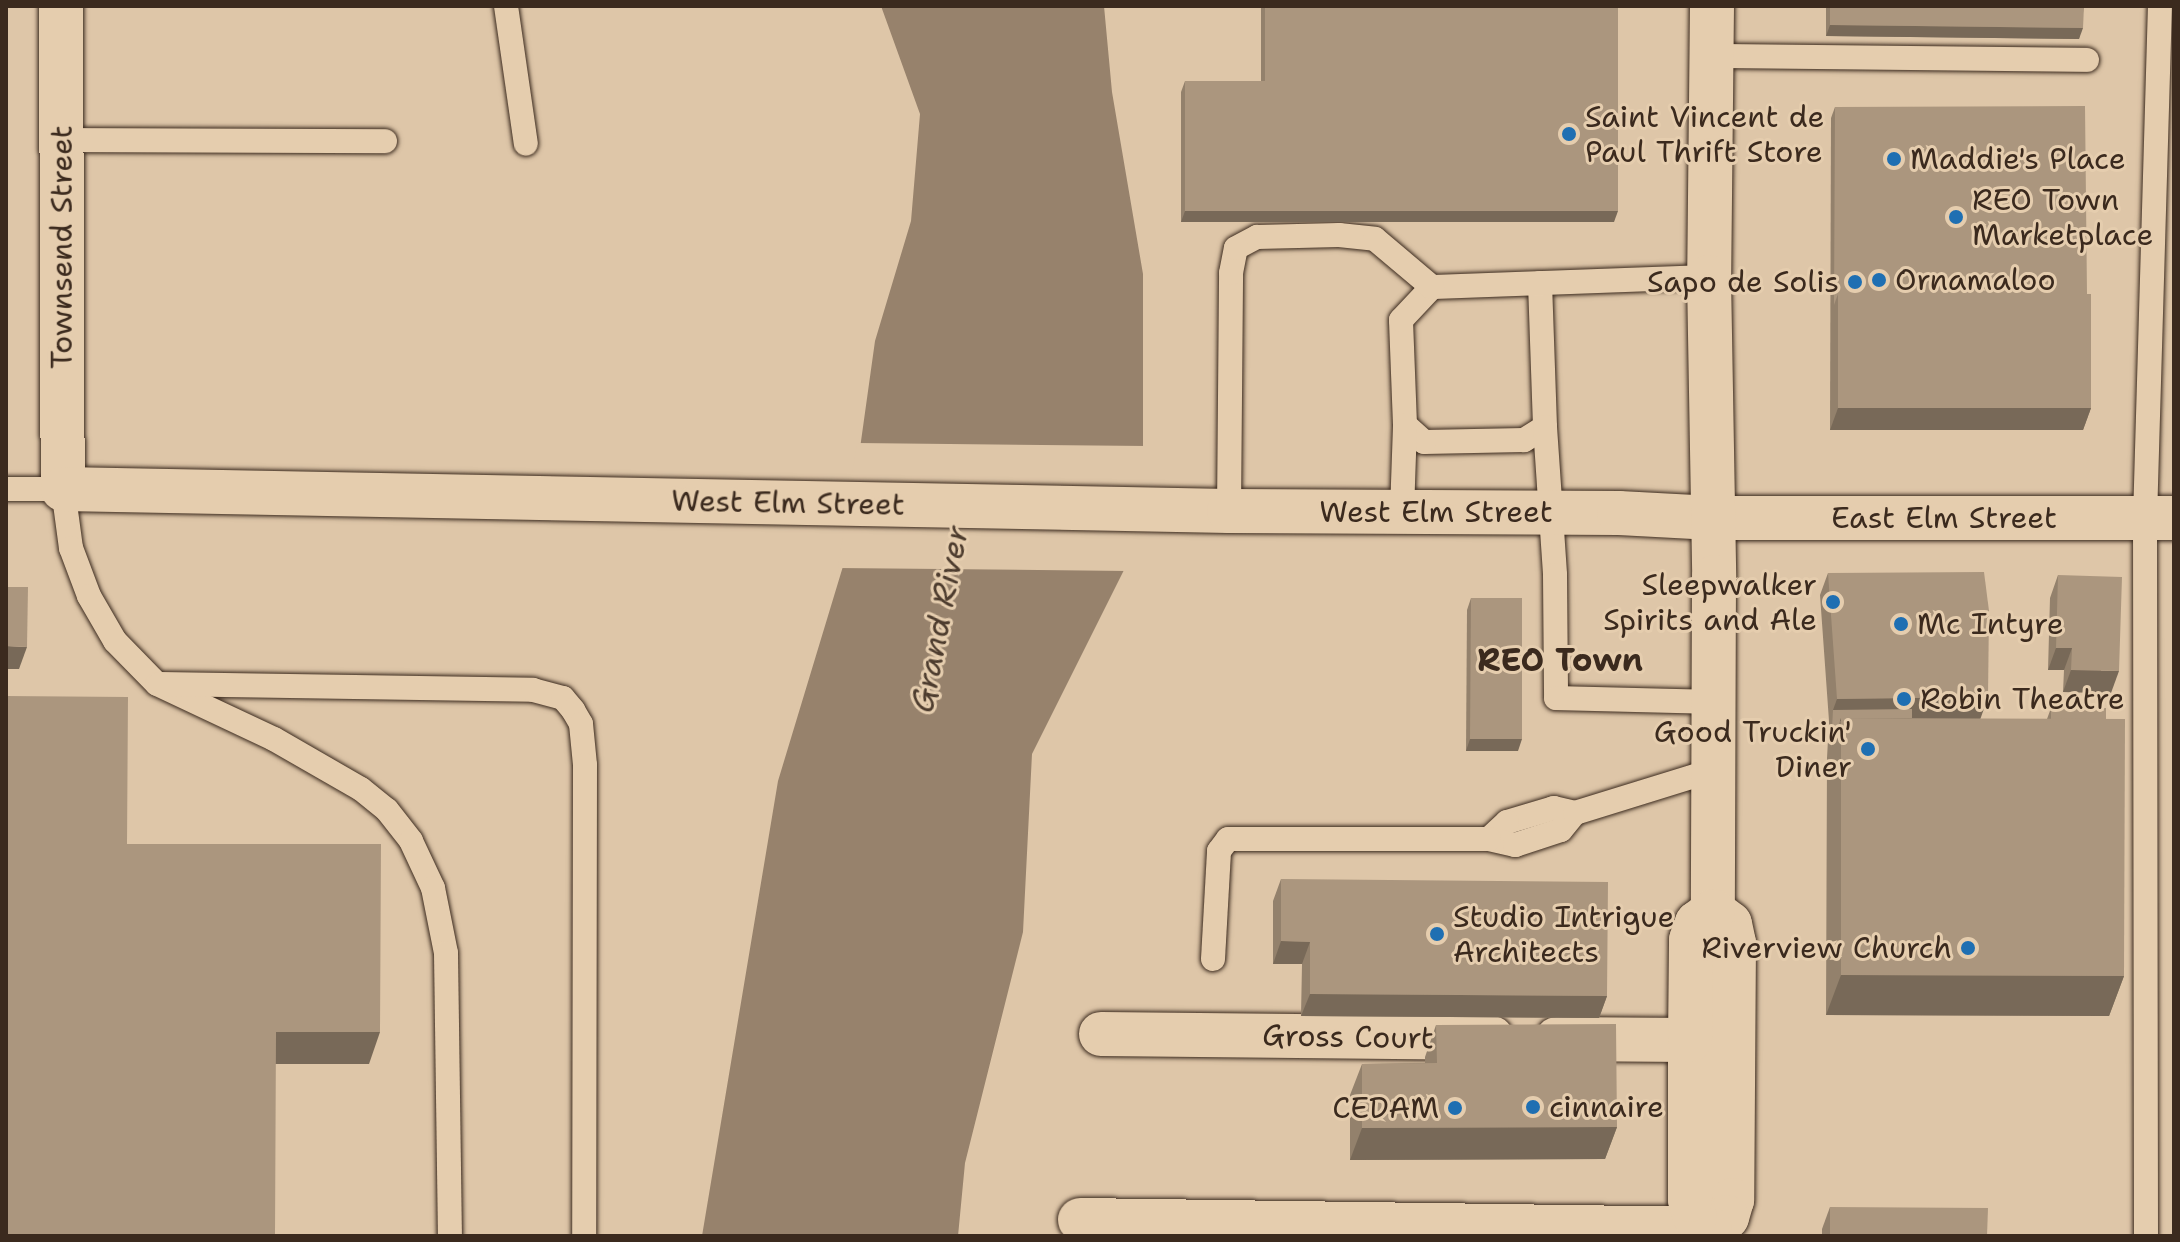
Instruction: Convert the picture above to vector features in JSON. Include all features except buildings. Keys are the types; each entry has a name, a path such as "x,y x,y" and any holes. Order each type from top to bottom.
{"street":[{"name":"Townsend Street","path":"61,6 63,489"},
{"path":"1712,6 1709,277 1715,702 1713,911"},
{"name":"West Elm Street","path":"63,489 1713,518"},
{"name":"East Elm Street","path":"1713,518 2159,518"},
{"path":"1710,1232 1695,1217 1690,1200 1690,1040 1691,940 1697,923 1713,911"},
{"path":"1080,1220 1710,1232 1727,1217 1733,1184 1734,943 1730,924 1713,911"},
{"name":"Gross Court","path":"1101,1034 1690,1040"}],"lane":[{"path":"506,6 526,144"},
{"path":"2146,1236 2159,518 2160,6"},
{"path":"1711,56 2087,60"},
{"path":"62,140 385,141"},
{"path":"1229,511 1231,273 1236,248 1257,237 1339,235 1375,239 1432,287 1709,277"},
{"path":"1540,283 1549,513 1555,575 1556,698 1715,702"},
{"path":"1402,512 1405,425 1401,320 1432,287"},
{"path":"1405,425 1424,442 1524,440 1545,427"},
{"name":"West Elm Street","path":"6,489 63,489"},
{"path":"63,489 71,548 89,596 115,641 157,684 274,739 361,789 387,810 423,863 441,919 448,980 450,1236"},
{"path":"157,684 533,690 550,692 573,710 581,724 585,746 584,1236"},
{"path":"1213,959 1219,851 1228,839 1489,839 1507,822 1554,808 1575,813 1714,770"}],"water":[{"name":"Grand River","path":"881,6 1104,6 1112,92 1143,274 1143,532 1032,754 1023,932 965,1163 958,1236 702,1236 778,781 844,563 875,341 911,221 920,114"}],"pier":[{"path":"857,443 1147,446 1147,533 1128,571 838,568"}],"place":[{"name":"Saint Vincent de Paul Thrift Store","path":"1569,134"},
{"name":"Maddie's Place","path":"1894,159"},
{"name":"REO Town Marketplace","path":"1956,217"},
{"name":"Ornamaloo","path":"1879,280"},
{"name":"Sapo de Solis","path":"1855,282"},
{"name":"Sleepwalker Spirits and Ale","path":"1833,602"},
{"name":"Mc Intyre","path":"1901,624"},
{"name":"Robin Theatre","path":"1904,699"},
{"name":"Good Truckin' Diner","path":"1868,749"},
{"name":"Studio Intrigue Architects","path":"1437,934"},
{"name":"Riverview Church","path":"1968,948"},
{"name":"cinnaire","path":"1533,1107"},
{"name":"CEDAM","path":"1455,1108"}],"district":[{"name":"REO Town","path":"1560,660"}]}
